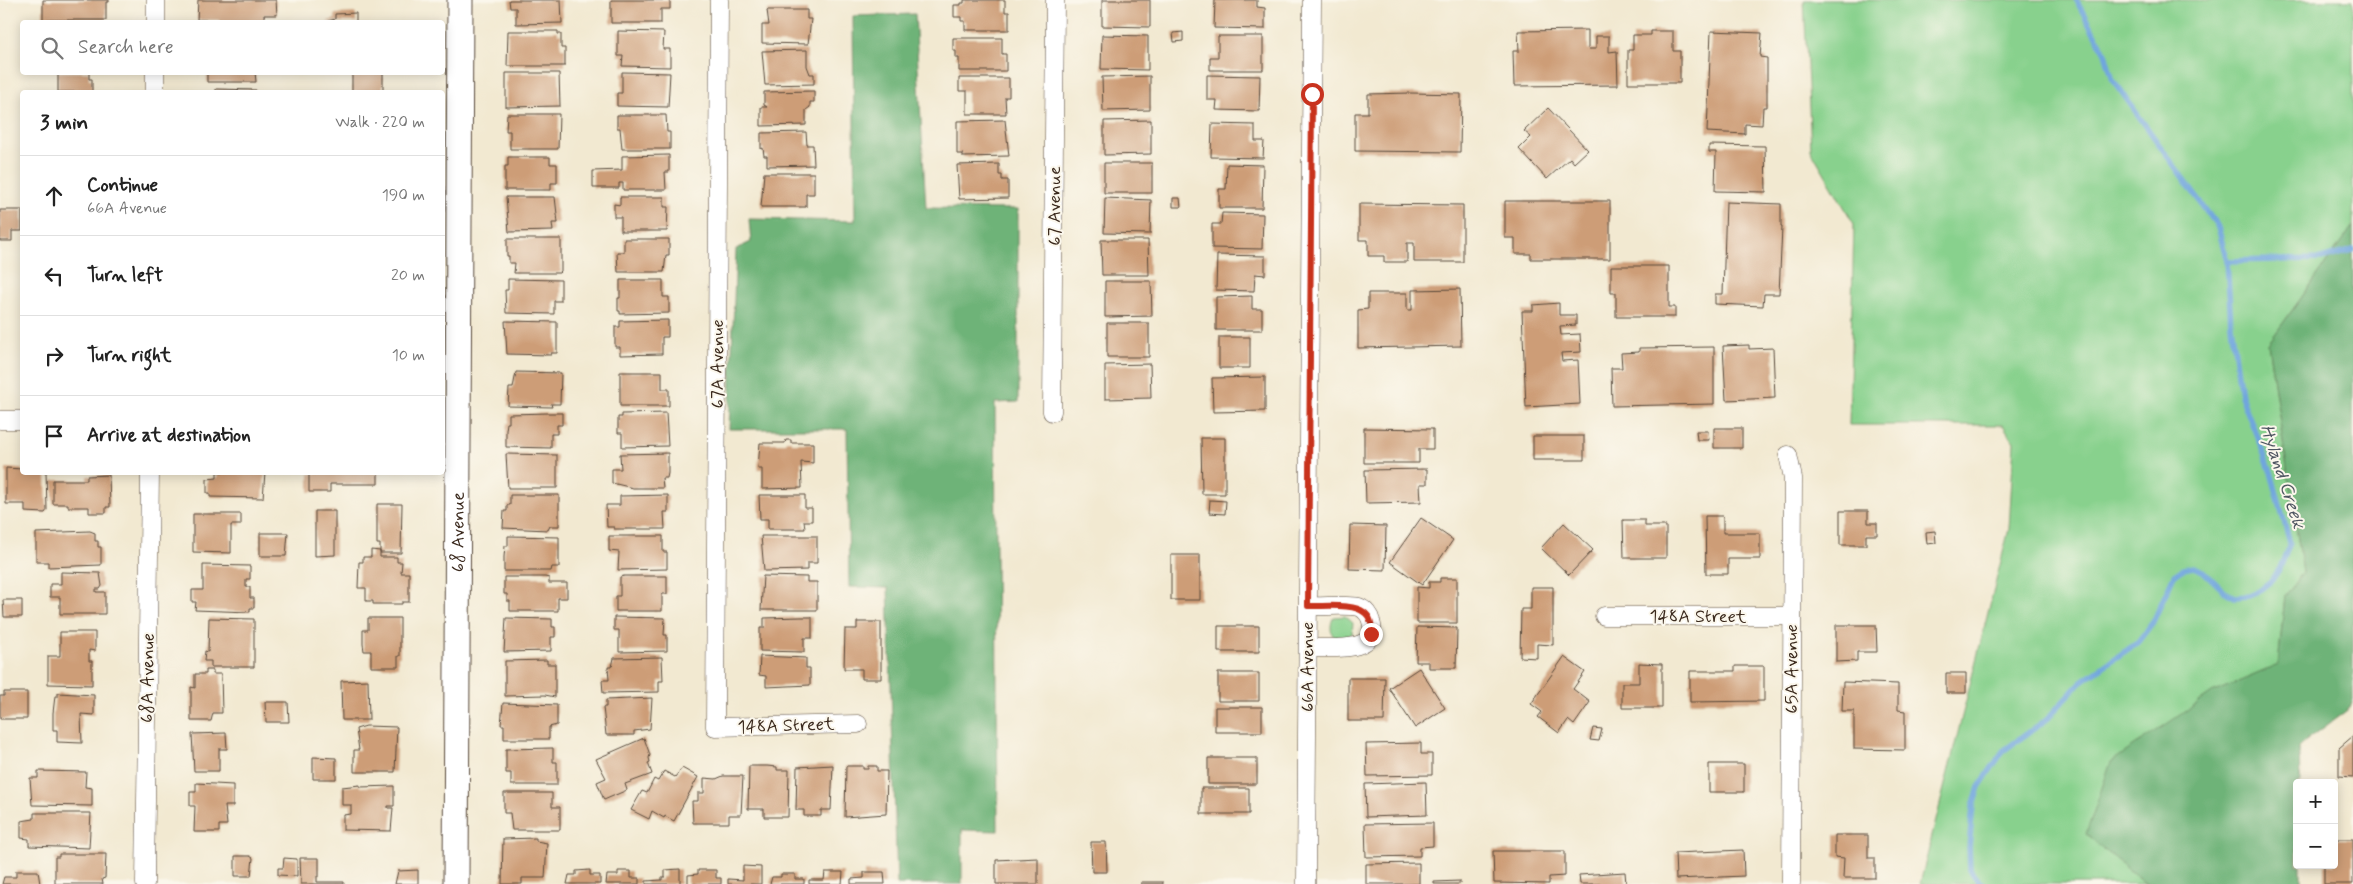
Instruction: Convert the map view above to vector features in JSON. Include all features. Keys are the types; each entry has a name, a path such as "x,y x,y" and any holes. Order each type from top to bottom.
{"street":[{"path":"156,0 156,20"},
{"name":"68 Avenue","path":"456,884 450,420 460,0"},
{"name":"67A Avenue","path":"715,727 720,0"},
{"name":"67 Avenue","path":"1052,412 1056,0"},
{"name":"66A Avenue","path":"1306,884 1312,0"},
{"path":"155,75 155,90"},
{"path":"0,420 20,420"},
{"name":"65A Avenue","path":"1788,455 1793,478 1791,884"},
{"name":"68A Avenue","path":"144,884 150,475"},
{"path":"1308,606 1358,607 1369,615 1372,628 1368,640 1357,647 1308,648"},
{"name":"148A Street","path":"1604,616 1791,616"},
{"name":"148A Street","path":"715,727 858,724"}],"green space":[{"path":"1804,0 2353,0 2353,226 2268,344 2303,572 2285,596 2278,666 2212,693 2086,834 2146,884 1920,884 2009,529 2014,442 2003,425 1849,425 1854,224 1811,150"},
{"path":"915,14 926,208 1018,209 1018,402 995,403 998,831 962,830 962,884 897,884 888,588 849,587 847,429 729,429 736,249 751,242 749,219 855,221 853,16"},
{"path":"2353,226 2353,700 2350,708 2299,746 2300,779 2293,779 2293,869 2301,869 2301,884 2146,884 2086,834 2111,762 2212,693 2278,665 2285,596 2303,572 2268,344"},
{"path":"1345,616 1353,623 1352,634 1347,638 1334,637 1331,624 1334,617"}],"building":[{"path":"43,0 109,0 109,2 106,2 106,20 43,20"},
{"path":"198,0 276,0 277,15 264,15 264,20 197,20"},
{"path":"509,0 561,0 562,23 516,24 516,8 510,8"},
{"path":"611,0 670,0 670,9 661,9 661,23 611,23"},
{"path":"964,0 1005,0 1005,12 1009,12 1009,30 965,30 965,21 961,21 961,17 954,17 954,5 961,5 961,3 964,3"},
{"path":"1102,0 1150,0 1150,27 1102,26"},
{"path":"1215,0 1257,0 1257,7 1265,8 1265,29 1214,28"},
{"path":"767,10 807,10 807,19 811,19 808,44 762,43 762,25 769,25"},
{"path":"356,13 356,20 332,20 335,19 335,14"},
{"path":"1588,30 1588,49 1596,49 1596,36 1609,36 1609,52 1617,51 1618,85 1514,86 1513,51 1519,51 1518,31"},
{"path":"508,31 558,31 558,34 561,34 561,48 565,48 565,66 507,66"},
{"path":"618,31 664,32 663,49 670,49 670,67 622,66 623,56 618,56"},
{"path":"1651,31 1673,31 1673,51 1680,51 1680,83 1628,83 1628,50 1633,50 1633,35 1651,35"},
{"path":"1711,31 1762,33 1760,57 1767,58 1767,107 1763,107 1762,125 1745,124 1745,134 1707,132"},
{"path":"1183,32 1183,41 1174,42 1173,33"},
{"path":"1102,35 1148,36 1148,70 1101,69"},
{"path":"1218,36 1263,36 1263,70 1210,70 1210,57 1218,57"},
{"path":"953,38 1002,38 1002,54 1006,54 1006,71 959,71 959,58 956,58 956,51 953,51"},
{"path":"807,50 807,66 810,74 814,74 814,84 765,85 762,51"},
{"path":"622,72 670,73 668,107 617,106 617,93 622,93"},
{"path":"506,73 559,73 560,106 506,107"},
{"path":"58,75 89,75 89,79 92,79 92,90 58,90"},
{"path":"207,75 255,75 256,82 207,82"},
{"path":"352,75 383,75 383,90 352,90"},
{"path":"1207,75 1260,76 1259,111 1216,110 1217,100 1207,100"},
{"path":"1150,76 1150,110 1103,111 1102,77"},
{"path":"959,78 1009,78 1009,97 1005,97 1006,114 967,114 967,91 959,91"},
{"path":"216,89 256,90 216,90"},
{"path":"814,91 814,102 810,102 810,107 806,110 806,125 761,126 761,107 767,107 764,105 764,92"},
{"path":"1368,94 1461,94 1460,152 1355,151 1355,113 1368,113"},
{"path":"1548,108 1588,150 1574,163 1570,158 1547,179 1519,149 1531,137 1524,131"},
{"path":"507,114 559,114 558,149 510,149 510,131 506,131"},
{"path":"617,115 666,115 667,132 670,132 670,149 622,149 620,128 617,128"},
{"path":"1005,120 1009,156 963,157 963,154 957,154 957,121"},
{"path":"1151,120 1151,154 1104,155 1104,121"},
{"path":"1212,124 1255,125 1255,141 1264,141 1263,158 1211,157"},
{"path":"806,132 807,145 813,145 814,165 767,166 767,156 764,156 763,148 761,149 761,133"},
{"path":"1709,145 1765,146 1766,192 1715,191 1716,152 1709,152"},
{"path":"669,155 669,172 665,172 666,190 623,190 623,183 619,183 619,188 593,188 593,171 622,170 622,156"},
{"path":"508,157 550,157 550,164 557,164 557,183 551,183 551,190 505,190 505,166 508,166"},
{"path":"1104,163 1152,163 1152,193 1104,193"},
{"path":"999,164 999,175 1002,175 1002,180 1008,180 1008,198 959,199 957,165"},
{"path":"1227,164 1263,165 1262,208 1219,208 1219,189 1226,189"},
{"path":"764,173 814,173 814,194 806,194 806,207 761,207"},
{"path":"506,197 555,197 558,223 552,223 553,231 509,232"},
{"path":"620,197 664,197 664,207 668,207 667,231 621,231 621,217 614,217 614,204 620,205"},
{"path":"1105,198 1151,200 1150,234 1104,233"},
{"path":"1173,198 1180,198 1181,207 1173,207"},
{"path":"1505,201 1610,201 1610,259 1531,259 1531,254 1515,254 1515,238 1505,238"},
{"path":"1726,202 1781,204 1782,227 1779,294 1764,294 1763,306 1715,304 1715,294 1723,294"},
{"path":"1359,204 1463,205 1463,262 1414,262 1414,243 1407,243 1407,262 1384,262 1384,256 1368,256 1368,240 1359,240"},
{"path":"0,210 20,210 20,231 12,231 12,241 0,241"},
{"path":"1222,213 1263,214 1262,249 1212,248 1212,224 1221,224"},
{"path":"507,239 561,239 561,271 559,273 514,273 515,263 509,263 509,256 507,256"},
{"path":"624,239 669,239 669,255 666,255 664,272 618,272 617,252 624,252"},
{"path":"1101,240 1148,240 1149,275 1102,275"},
{"path":"1217,255 1265,256 1265,275 1255,274 1254,291 1216,290"},
{"path":"1611,266 1669,266 1669,307 1675,307 1675,317 1616,317 1616,293 1611,293"},
{"path":"508,279 561,280 561,301 554,301 554,314 506,313 505,290 508,290"},
{"path":"620,280 663,280 663,297 669,297 669,313 620,314 620,311 618,311 618,298 620,298"},
{"path":"1105,281 1151,281 1152,316 1105,317"},
{"path":"1460,289 1461,346 1358,348 1358,310 1368,309 1368,293 1407,293 1407,310 1412,310 1412,290"},
{"path":"1252,296 1252,309 1262,309 1262,330 1216,330 1216,297"},
{"path":"1559,303 1559,315 1576,315 1576,325 1560,326 1561,335 1580,334 1581,352 1561,353 1562,361 1578,360 1580,404 1526,407 1522,311 1533,311 1533,305"},
{"path":"668,320 668,337 662,337 662,354 620,355 620,347 615,347 615,327 620,327 620,321"},
{"path":"505,321 557,322 557,353 551,353 551,355 507,354"},
{"path":"1107,323 1149,323 1149,357 1107,357"},
{"path":"1219,337 1250,337 1250,368 1219,368"},
{"path":"1749,345 1749,349 1773,348 1775,398 1726,400 1723,346"},
{"path":"1714,347 1714,404 1612,406 1611,368 1622,368 1621,353 1639,352 1639,348"},
{"path":"1150,364 1151,398 1105,399 1105,365"},
{"path":"516,372 561,373 560,404 551,404 552,407 508,406 509,388 513,388"},
{"path":"620,372 662,372 662,389 669,389 669,406 620,406"},
{"path":"1265,377 1265,411 1213,412 1212,378"},
{"path":"562,413 562,425 557,425 557,434 551,434 551,448 506,447 506,430 507,423 509,423 509,414"},
{"path":"666,413 668,446 622,447 622,433 618,433 618,417 622,417 622,414"},
{"path":"1364,428 1433,429 1433,449 1419,449 1419,463 1364,463"},
{"path":"1714,428 1742,428 1742,448 1714,448"},
{"path":"1696,431 1708,431 1709,440 1697,440"},
{"path":"1533,436 1584,436 1584,460 1533,460"},
{"path":"1201,438 1225,438 1225,494 1202,494"},
{"path":"786,440 791,440 791,443 813,443 813,463 801,462 802,488 762,489 762,469 758,469 760,443 785,443"},
{"path":"668,453 668,473 667,478 662,478 663,488 633,488 612,483 612,469 621,469 620,454"},
{"path":"506,454 557,455 557,488 508,488"},
{"path":"6,468 20,469 20,475 46,475 47,510 45,513 25,512 25,504 6,504"},
{"path":"1427,469 1427,484 1420,484 1421,502 1366,503 1365,470"},
{"path":"109,475 110,507 106,507 106,513 89,513 89,507 68,507 68,504 53,504 53,480 87,480 87,476"},
{"path":"217,475 265,475 263,498 210,497 210,493 207,493 207,479 217,478"},
{"path":"309,475 378,475 378,484 330,484 330,492 309,492"},
{"path":"510,495 559,495 559,526 550,526 548,530 503,528 504,511 507,511 507,505 510,505"},
{"path":"668,495 668,512 664,512 665,529 614,529 614,527 607,527 606,505 620,505 620,496"},
{"path":"759,495 805,495 805,508 812,508 812,521 804,521 805,529 768,529 768,519 760,519"},
{"path":"1210,500 1226,501 1225,514 1209,513"},
{"path":"377,504 402,504 401,553 380,553 380,544 377,544"},
{"path":"315,511 335,511 335,555 315,556"},
{"path":"1840,511 1868,511 1868,523 1877,523 1877,535 1866,535 1866,545 1840,545"},
{"path":"193,514 241,514 241,525 231,525 231,553 193,552"},
{"path":"1705,516 1723,516 1723,533 1760,533 1760,559 1728,559 1728,574 1706,574"},
{"path":"1421,518 1453,540 1422,585 1390,562"},
{"path":"1623,520 1645,520 1645,526 1666,526 1666,558 1624,558"},
{"path":"1564,523 1593,550 1569,575 1541,548"},
{"path":"1350,525 1386,526 1385,570 1349,569"},
{"path":"90,531 95,533 95,541 98,541 98,547 101,547 101,565 48,567 48,562 36,562 36,533"},
{"path":"1935,531 1936,543 1927,544 1926,532"},
{"path":"260,533 288,533 286,556 260,556"},
{"path":"508,536 559,537 559,567 552,567 551,571 504,571 505,546 508,546"},
{"path":"609,536 663,536 663,552 667,552 667,569 618,570 619,552 609,551"},
{"path":"761,536 817,536 817,563 807,563 807,570 764,571"},
{"path":"371,550 380,551 380,557 397,557 397,562 402,562 401,573 409,573 409,602 402,602 402,604 373,604 373,601 366,601 366,588 358,588 359,562 363,562 363,557 371,557"},
{"path":"1171,555 1200,555 1200,600 1171,600"},
{"path":"203,565 250,566 250,579 246,579 246,587 250,587 250,598 254,598 254,608 250,608 250,612 195,610 196,602 192,602 192,590 203,590"},
{"path":"61,572 100,573 102,586 100,589 96,589 96,592 105,592 105,614 60,614 60,597 50,597 50,584 61,584"},
{"path":"667,576 667,594 662,594 662,611 616,611 616,596 620,596 620,577"},
{"path":"763,576 807,577 807,582 817,582 817,610 761,610"},
{"path":"504,577 545,577 549,578 549,583 567,583 567,598 558,598 558,611 510,611 510,601 507,601 507,594 504,594"},
{"path":"1440,578 1457,578 1457,623 1417,623 1417,587 1429,588 1429,582 1440,582"},
{"path":"1531,587 1553,587 1553,645 1537,644 1537,658 1520,657 1521,609 1531,609"},
{"path":"3,600 22,600 22,617 4,617"},
{"path":"614,617 665,618 664,635 667,635 667,651 619,652 619,630 614,630"},
{"path":"812,617 812,638 804,638 804,652 760,651 760,628 764,628 764,618"},
{"path":"209,618 254,619 254,667 211,667 211,661 204,661 205,651 208,652"},
{"path":"368,618 400,618 400,656 398,656 398,667 371,667 371,651 364,651 363,644 363,630 368,630"},
{"path":"506,618 552,619 552,627 555,627 555,637 551,637 551,651 504,652"},
{"path":"857,622 881,622 881,679 862,679 862,669 844,669 845,629 857,629"},
{"path":"1836,625 1876,625 1877,652 1857,652 1857,661 1836,662"},
{"path":"1218,626 1259,626 1259,652 1218,652"},
{"path":"1417,627 1457,628 1456,668 1429,668 1429,662 1416,662"},
{"path":"60,632 95,632 95,651 89,650 89,661 92,661 92,685 48,684 48,656 60,656"},
{"path":"760,656 806,658 806,668 810,668 810,685 766,687 766,676 759,675"},
{"path":"662,657 663,681 659,681 659,692 603,693 602,680 609,680 608,667 612,667 614,658"},
{"path":"1564,657 1585,672 1573,689 1590,702 1574,725 1568,720 1559,733 1538,717 1542,712 1531,704"},
{"path":"547,660 547,664 555,664 555,697 545,695 505,696 505,661"},
{"path":"1639,663 1662,664 1662,708 1622,708 1622,683 1639,683"},
{"path":"1735,666 1764,666 1764,701 1690,702 1690,671 1735,671"},
{"path":"1419,668 1445,708 1415,728 1389,688"},
{"path":"206,670 213,670 213,674 221,674 222,713 213,713 211,721 191,721 191,687 195,688 195,674 206,674"},
{"path":"1218,673 1259,673 1259,701 1218,701"},
{"path":"1946,673 1966,673 1966,693 1946,693"},
{"path":"1348,678 1385,678 1384,721 1348,721"},
{"path":"368,680 369,720 342,720 341,681"},
{"path":"1843,682 1898,684 1898,710 1905,711 1905,750 1854,749 1854,711 1842,711"},
{"path":"4,692 27,692 27,719 0,719 0,696 4,696"},
{"path":"58,693 94,695 94,715 81,714 82,743 57,742 57,730 53,730 53,713 55,696 58,696"},
{"path":"652,698 650,729 634,731 634,735 606,735 603,707 606,707 606,700"},
{"path":"265,702 288,702 289,722 266,722"},
{"path":"503,703 557,705 557,725 549,727 549,739 504,739 504,725 501,725"},
{"path":"1215,707 1262,707 1262,732 1215,732"},
{"path":"366,726 397,727 395,772 354,772 354,750 359,750 356,729"},
{"path":"1593,728 1602,729 1599,741 1590,740"},
{"path":"226,733 227,749 219,749 219,771 194,771 192,734"},
{"path":"2353,736 2353,777 2339,776 2339,748"},
{"path":"644,738 650,755 650,762 648,763 652,774 625,784 627,790 604,800 597,782 606,778 596,759"},
{"path":"1421,743 1421,754 1432,754 1432,775 1367,776 1366,744"},
{"path":"553,748 553,762 557,762 557,785 511,785 511,773 506,773 506,749"},
{"path":"313,757 336,758 336,779 313,779"},
{"path":"1208,758 1257,758 1257,784 1208,784"},
{"path":"1709,764 1744,764 1744,792 1709,792"},
{"path":"833,765 831,810 821,810 821,816 804,816 804,810 796,810 797,767"},
{"path":"749,766 777,767 777,770 789,770 788,817 764,817 764,809 748,809"},
{"path":"846,766 863,766 863,769 868,769 868,766 877,766 877,771 887,771 886,814 845,817"},
{"path":"682,768 698,777 674,821 652,811 649,819 631,810 642,791 647,793 654,779 658,781 664,771 675,777"},
{"path":"38,771 86,772 85,787 92,788 92,806 32,805 30,778 38,778"},
{"path":"723,776 743,776 741,815 729,815 729,823 693,823 692,801 698,801 698,793 704,793 704,778 716,779"},
{"path":"1426,782 1427,815 1366,817 1365,784"},
{"path":"196,783 233,785 233,806 225,806 227,825 219,825 219,832 194,832 195,806 190,806 190,792 196,792"},
{"path":"360,785 360,787 394,786 394,806 388,806 388,808 393,808 391,831 343,830 343,815 351,814 351,805 342,805 342,787"},
{"path":"1201,788 1249,788 1249,814 1201,814"},
{"path":"504,793 552,793 552,807 560,807 560,830 512,830 510,813 504,813"},
{"path":"34,813 91,813 89,848 29,846 29,839 21,838 21,821 34,819"},
{"path":"1433,823 1433,846 1420,847 1420,856 1366,857 1365,824"},
{"path":"1835,835 1868,835 1868,858 1875,858 1875,878 1843,878 1844,858 1835,857"},
{"path":"536,838 536,841 547,843 545,878 522,878 522,884 502,884 503,839"},
{"path":"2338,839 2353,839 2353,884 2324,884 2324,869 2338,869"},
{"path":"1091,842 1106,842 1107,872 1092,872"},
{"path":"1743,850 1744,876 1676,879 1675,853"},
{"path":"1493,851 1565,851 1565,876 1549,877 1549,884 1494,883"},
{"path":"59,854 106,854 103,884 55,884 55,857 59,857"},
{"path":"235,856 250,856 253,858 251,876 235,876"},
{"path":"284,858 297,859 297,876 278,875 278,868 283,868"},
{"path":"300,858 319,858 317,882 344,882 344,884 301,884"},
{"path":"1038,858 1038,884 996,884 996,860"},
{"path":"1419,863 1419,884 1366,884 1366,864"},
{"path":"743,866 761,867 761,884 728,884 728,879 743,880"},
{"path":"680,869 680,884 646,884 646,881 662,880 662,877 665,877 665,870"},
{"path":"418,870 418,884 395,884 398,871"},
{"path":"590,870 590,875 600,875 600,884 567,884 569,875 576,875 576,871"},
{"path":"698,870 716,870 716,878 721,878 721,884 688,884 688,875 698,874"},
{"path":"16,871 38,871 40,884 2,884 4,877 16,877"},
{"path":"618,871 631,871 631,878 639,878 639,884 606,884 607,875 618,875"},
{"path":"825,872 843,872 842,884 809,884 809,880 824,880"},
{"path":"864,872 884,872 885,884 851,884 851,879 864,878"},
{"path":"1625,872 1626,884 1580,884 1579,875"},
{"path":"781,874 795,874 795,879 804,879 804,884 770,884 772,877 781,877"},
{"path":"1460,881 1460,884 1434,884 1434,882"},
{"path":"1141,882 1163,882 1163,884 1141,884"}],"waterway":[{"name":"Hyland Creek","path":"1983,884 1978,881 1970,870 1969,847 1973,806 1979,787 2003,751 2046,720 2081,682 2137,643 2153,622 2174,575 2183,569 2193,567 2203,571 2224,591 2235,597 2249,596 2256,593 2272,580 2280,568 2290,543 2271,472 2241,396 2231,325 2227,261 2218,227 2113,80 2105,53 2076,0"},
{"path":"2227,261 2321,259 2353,250"}],"route":[{"path":"1312,94 1308,606 1358,607 1369,615 1372,628 1371,634"}]}
